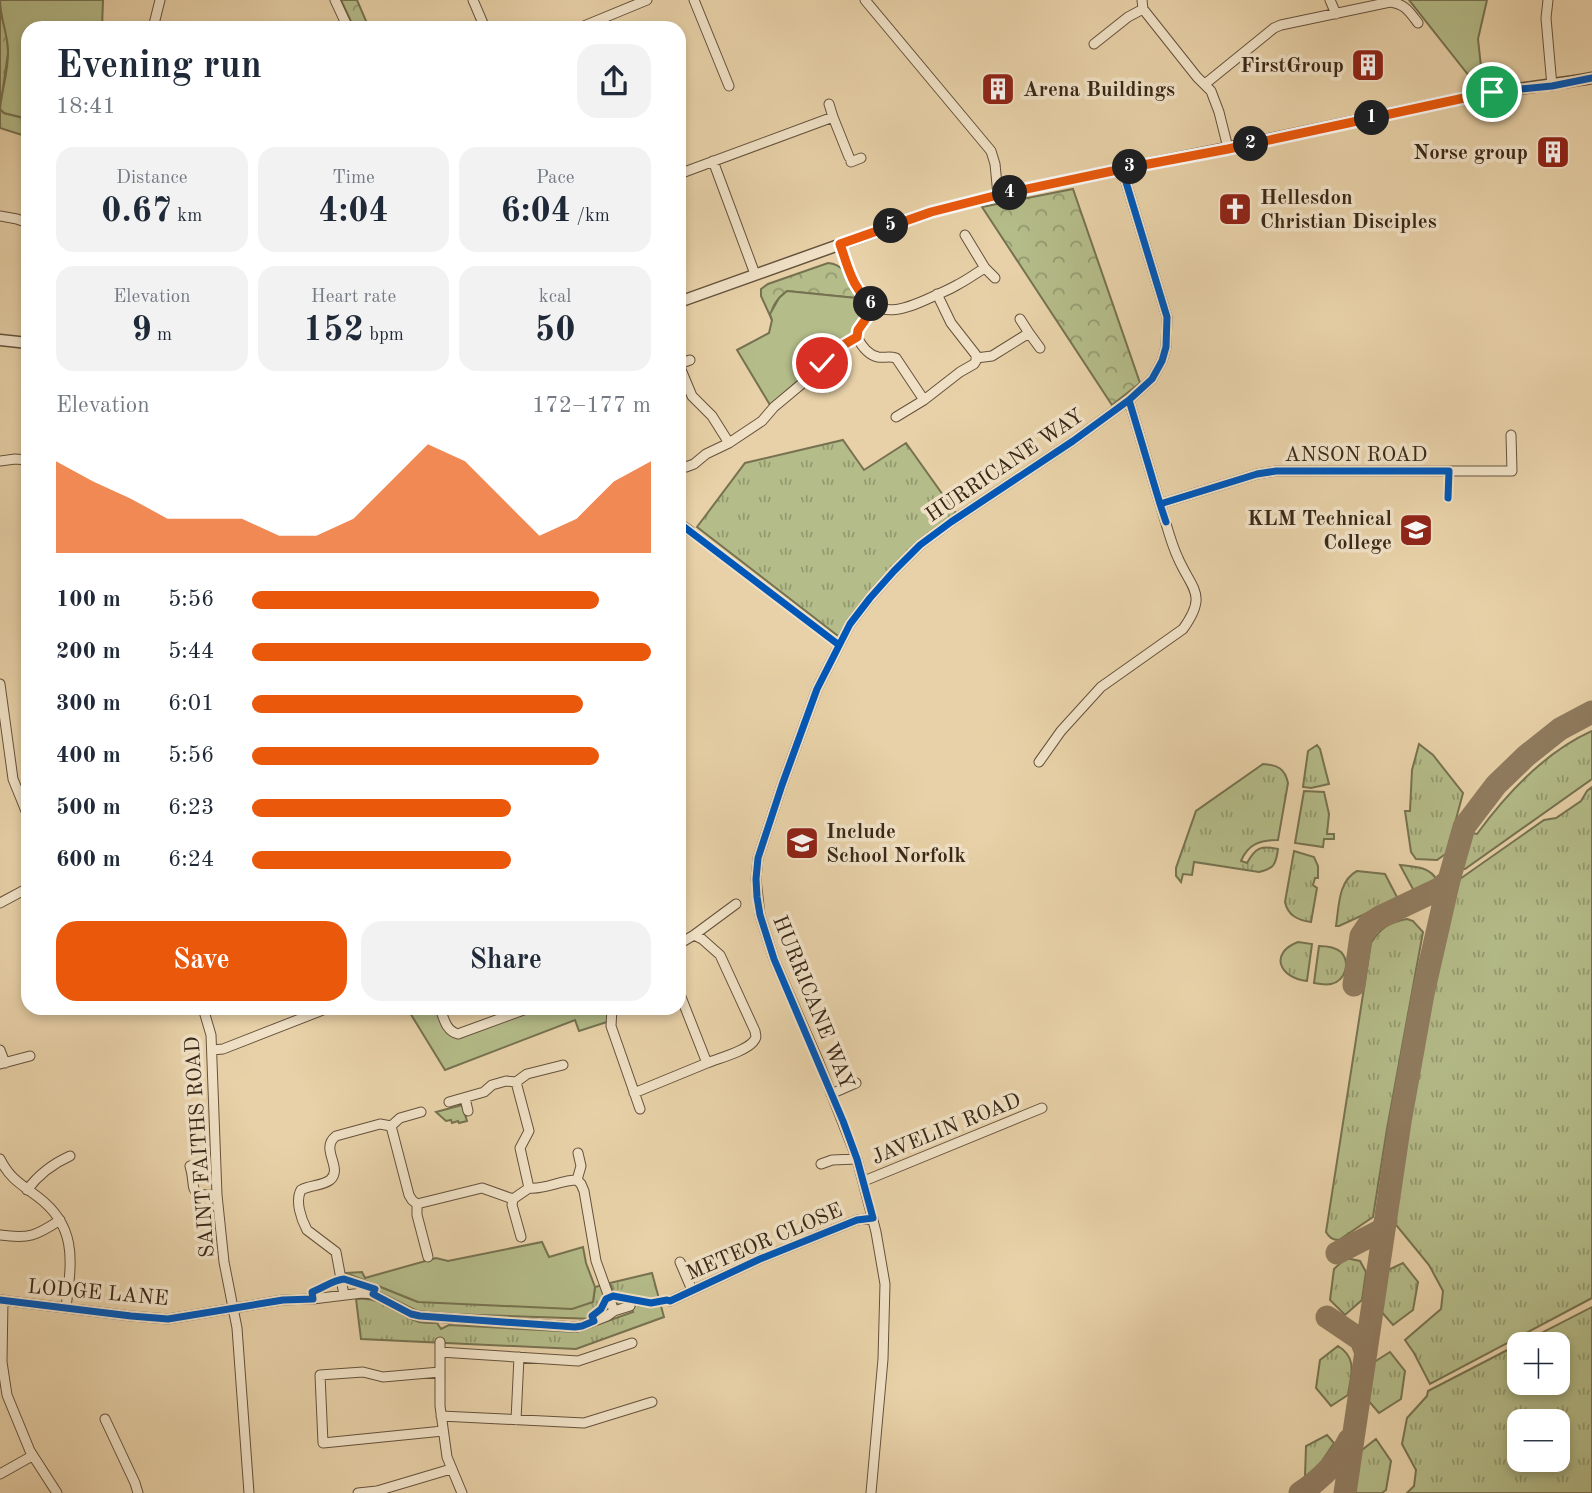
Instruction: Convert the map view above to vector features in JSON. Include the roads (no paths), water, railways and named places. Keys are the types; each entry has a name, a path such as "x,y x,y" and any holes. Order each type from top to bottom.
{"street":[{"path":"155,21 160,0"},
{"path":"335,0 345,21"},
{"path":"472,0 482,21"},
{"path":"596,21 647,0"},
{"path":"694,0 729,86"},
{"path":"865,0 992,150 998,195"},
{"path":"1330,0 1336,14"},
{"path":"1548,0 1546,18 1552,86"},
{"path":"1205,84 1281,25 1298,26 1390,2 1406,7 1418,23"},
{"path":"1094,44 1143,4 1214,97 1228,149"},
{"path":"686,299 931,212 998,195 1483,94 1552,86 1592,78"},
{"path":"829,104 850,160 861,158"},
{"path":"686,171 833,117"},
{"path":"713,161 755,274"},
{"name":"HURRICANE WAY","path":"872,1493 883,1359 885,1284 873,1218 857,1159 774,959 760,915 756,879 758,858 817,689 850,624 870,598 920,545 1129,400 1152,379 1162,361 1166,347 1167,317 1122,169"},
{"path":"0,216 21,221"},
{"path":"965,235 985,268 995,278"},
{"path":"840,244 859,293 875,306 894,310 958,285 985,268"},
{"path":"896,416 924,400 974,364 976,359 976,355 948,318 937,294"},
{"path":"875,306 858,330 859,342 870,354 896,359 924,400"},
{"path":"1020,318 1040,348"},
{"path":"976,359 992,356 1029,333"},
{"path":"686,467 762,421 822,363 857,337"},
{"path":"0,341 21,342"},
{"path":"686,361 690,360"},
{"path":"686,381 692,396 712,416 729,443"},
{"path":"1039,762 1060,730 1101,687 1183,629 1194,610 1196,592 1177,558 1129,400"},
{"name":"ANSON ROAD","path":"1160,504 1256,474 1276,471 1512,471 1511,435"},
{"path":"0,461 21,459"},
{"path":"686,528 690,531"},
{"path":"0,684 5,761 21,797"},
{"path":"0,903 21,892"},
{"path":"686,940 694,935 704,922 736,904"},
{"path":"634,1093 707,1063 747,1051 756,1037 720,955 694,935"},
{"path":"686,1010 707,1063"},
{"name":"SAINT FAITHS ROAD","path":"205,1015 212,1050 216,1195 224,1262 234,1308 249,1493"},
{"path":"212,1050 310,1015"},
{"path":"443,1015 448,1028 458,1034 510,1015"},
{"path":"611,1015 611,1026 640,1109"},
{"path":"0,1050 2,1063 30,1056"},
{"path":"449,1102 484,1092 492,1084 516,1082 527,1074 556,1064"},
{"path":"516,1082 529,1130 520,1148 529,1188"},
{"name":"HURRICANE WAY","path":"831,1094 856,1083"},
{"path":"465,1098 468,1111"},
{"name":"JAVELIN ROAD","path":"864,1181 1042,1108"},
{"path":"391,1126 407,1112 421,1112"},
{"path":"344,1295 336,1252 304,1226 299,1194 306,1187 324,1182 333,1176 329,1144 331,1139 380,1124 391,1126"},
{"path":"391,1126 409,1195 418,1205"},
{"path":"576,1180 581,1166 578,1153"},
{"path":"27,1190 50,1166 70,1156"},
{"path":"0,1158 10,1176 46,1204 60,1220 67,1235 71,1257 66,1308"},
{"path":"821,1164 832,1160 857,1159"},
{"path":"190,1166 194,1190 204,1196 216,1195"},
{"path":"521,1237 522,1225 512,1205 513,1199 529,1188 537,1189 576,1180 584,1191 596,1261 614,1311"},
{"path":"418,1205 482,1188 513,1199"},
{"path":"418,1205 417,1215 427,1236 428,1257"},
{"name":"METEOR CLOSE","path":"670,1301 760,1259 857,1220 873,1218"},
{"path":"0,1235 31,1237 60,1220"},
{"name":"METEOR CLOSE","path":"680,1262 692,1290"},
{"name":"LODGE LANE","path":"2,1300 168,1319 283,1300 362,1293 373,1294 419,1317 575,1327 631,1306"},
{"path":"2,1300 2,1363 7,1395 32,1456 57,1493"},
{"path":"462,1493 447,1461 441,1416 440,1347 578,1361 632,1343"},
{"path":"516,1420 519,1357"},
{"path":"440,1373 383,1377 363,1373 320,1375 321,1426 323,1443 443,1431"},
{"path":"441,1416 583,1423 652,1402"},
{"path":"105,1419 138,1493"},
{"path":"0,1474 32,1456"},
{"path":"358,1493 377,1492 451,1469"}],"place":[{"name":"FirstGroup","path":"1368,65"},
{"name":"Arena Buildings","path":"998,89"},
{"name":"Norse group","path":"1553,152"},
{"name":"Hellesdon Christian Disciples","path":"1235,209"},
{"name":"KLM Technical College","path":"1416,530"},
{"name":"Include School Norfolk","path":"802,843"}]}
